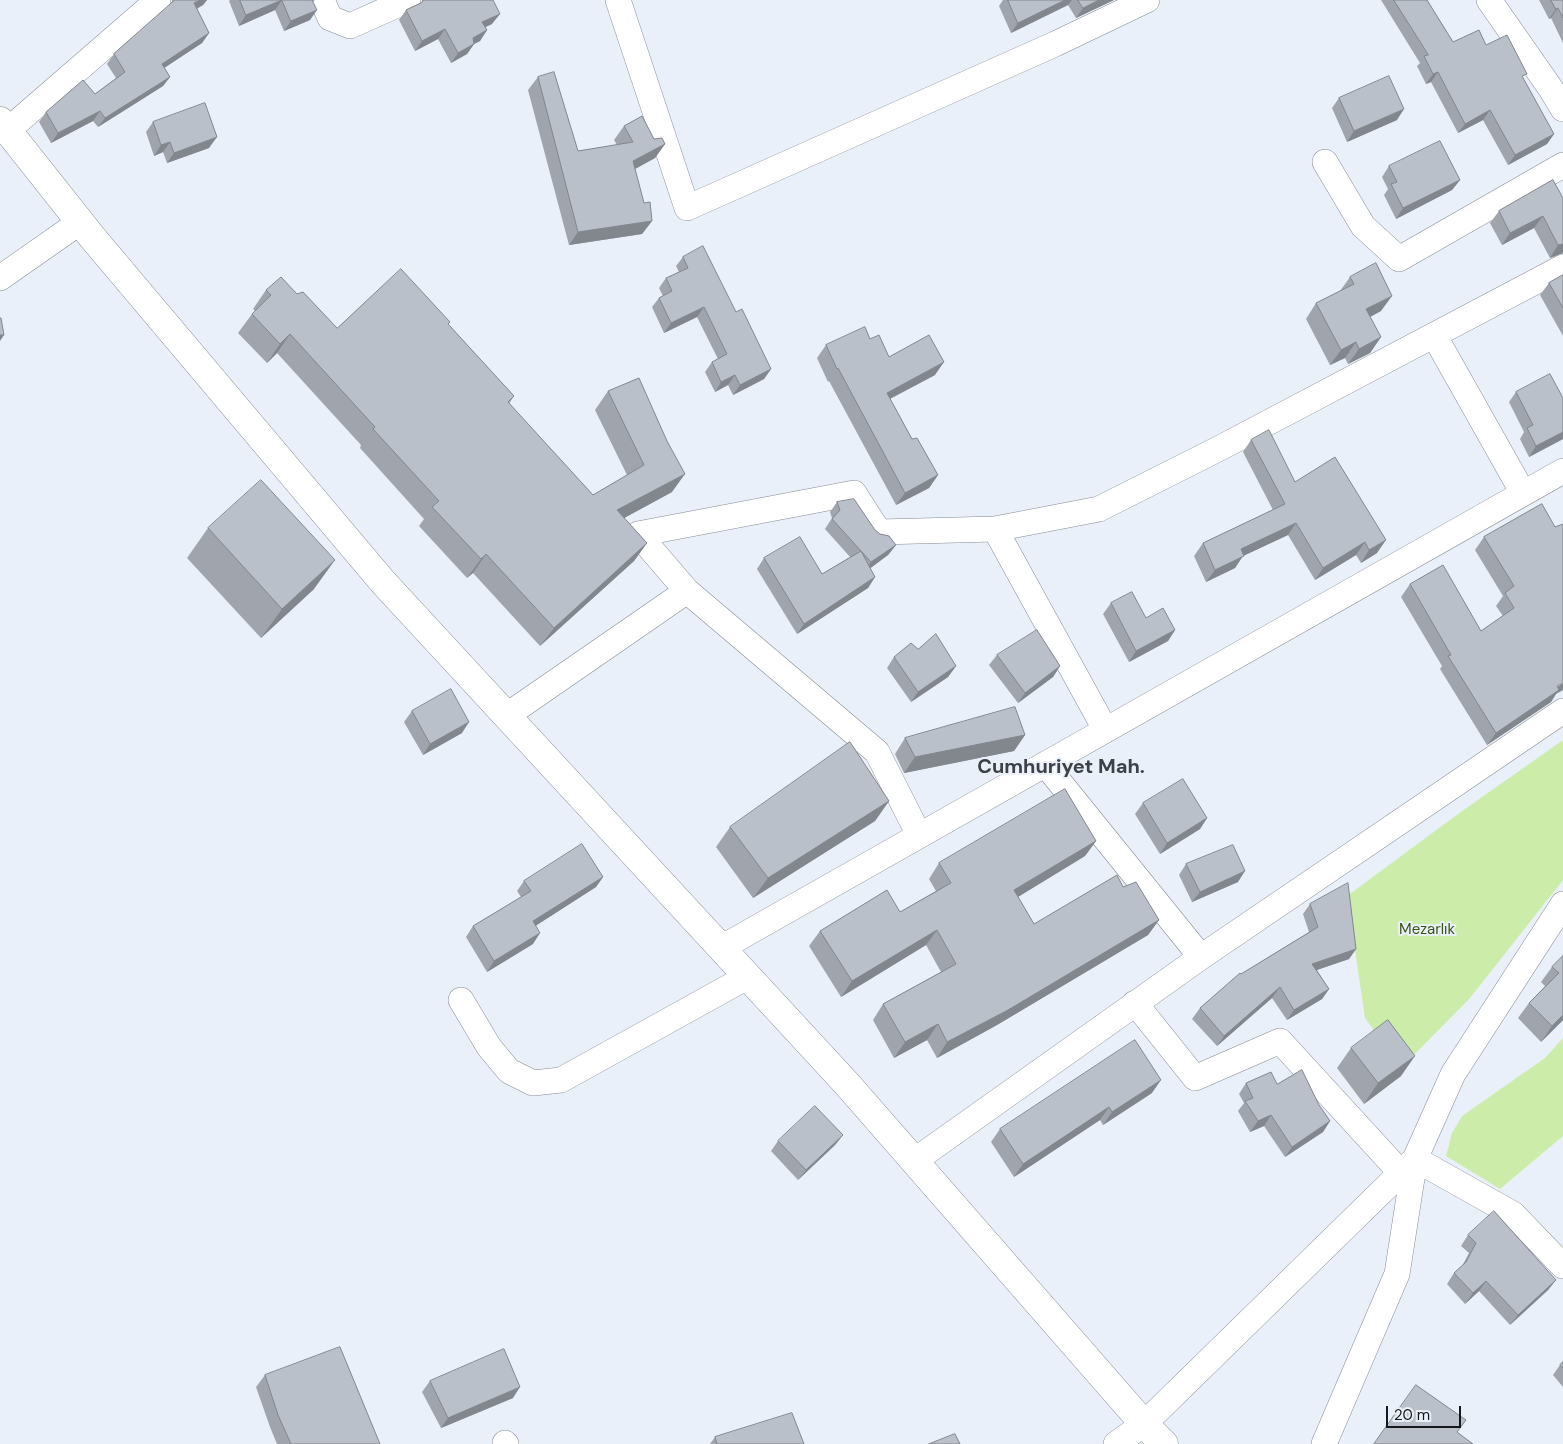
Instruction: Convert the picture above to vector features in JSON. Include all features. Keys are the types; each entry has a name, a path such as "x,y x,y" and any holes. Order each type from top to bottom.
{"main road":[{"path":"3,126 80,222 383,582 847,1084 1144,1424 1164,1444"}],"street":[{"path":"3,126 158,0"},
{"path":"322,0 330,18 350,26 408,0"},
{"path":"618,0 687,208 1056,44 1147,0"},
{"path":"1490,0 1551,88 1563,109"},
{"path":"1325,162 1363,226 1399,259 1563,165"},
{"path":"0,278 80,222"},
{"path":"919,835 877,752 687,591 638,534 854,493 879,532 995,529 1099,509 1222,447 1563,267"},
{"path":"1434,335 1523,493"},
{"path":"721,948 1563,471"},
{"path":"995,529 1105,729"},
{"path":"506,716 687,591"},
{"path":"914,1161 1201,956 1563,711"},
{"path":"1045,764 1201,956"},
{"path":"1116,1444 1144,1424 1408,1166 1453,1074 1563,904"},
{"path":"461,1000 489,1047 509,1070 533,1083 561,1080 747,977"},
{"path":"1135,1003 1195,1078 1280,1041 1408,1166 1513,1214 1563,1266"},
{"path":"1324,1444 1397,1274 1408,1166"}],"green space":[{"name":"Mezarlık","path":"1563,740 1563,880 1470,998 1401,1068 1365,1018 1347,896"},
{"path":"1563,1038 1563,1136 1500,1189 1446,1156 1452,1133 1462,1116 1545,1058"}],"building":[{"path":"175,0 201,0 194,3 209,33 162,64 170,77 105,118 100,111 58,133 46,112 83,80 95,94 125,72 114,54"},
{"path":"240,0 282,0 246,15"},
{"path":"282,0 312,0 317,10 291,21"},
{"path":"424,0 493,0 500,14 482,22 487,30 473,38 474,44 458,53 445,29 422,41 406,10"},
{"path":"1008,0 1065,0 1018,23"},
{"path":"1078,0 1099,0 1083,8"},
{"path":"1394,0 1427,0 1453,42 1479,30 1486,45 1507,35 1527,74 1522,76 1554,134 1515,155 1490,110 1465,124 1438,72 1433,74 1424,56 1428,55"},
{"path":"1551,0 1563,0 1563,18 1558,8 1556,9"},
{"path":"554,72 578,151 633,142 624,126 642,116 654,139 662,138 665,144 633,161 644,203 650,202 652,221 578,232 538,77"},
{"path":"1389,76 1404,109 1354,131 1339,98"},
{"path":"205,103 217,137 174,153 170,142 161,145 153,122"},
{"path":"1440,141 1460,180 1403,208 1391,184 1397,182 1389,166"},
{"path":"1553,180 1563,198 1563,244 1558,245 1543,216 1510,233 1499,211"},
{"path":"703,246 736,312 742,309 771,369 740,385 735,375 721,382 712,362 727,354 704,307 671,323 659,298 672,291 666,278 688,268 683,257"},
{"path":"1376,263 1392,296 1366,309 1381,337 1359,349 1356,342 1341,350 1316,303 1354,284 1350,277"},
{"path":"401,269 514,396 508,402 593,495 644,465 608,391 639,378 667,441 685,474 617,510 647,543 554,628 486,554 481,559 432,507 439,501 373,429 375,427 290,334 280,344 252,314 271,295 266,290 281,277 297,294 303,292 337,328"},
{"path":"1563,275 1563,308 1549,283"},
{"path":"1,318 4,335 0,335"},
{"path":"865,327 870,339 879,335 889,357 929,335 944,362 887,393 912,439 917,438 938,475 905,493 837,369 826,345"},
{"path":"1550,374 1563,398 1563,432 1536,446 1527,428 1533,425 1516,392"},
{"path":"1269,430 1295,482 1335,457 1386,540 1369,550 1365,542 1323,568 1296,523 1241,549 1244,556 1215,570 1203,543 1285,504 1251,440"},
{"path":"261,480 335,560 282,609 208,528"},
{"path":"854,499 875,530 880,534 889,536 896,545 871,562 832,519 840,510 837,502"},
{"path":"1542,504 1555,527 1563,524 1563,683 1557,686 1559,690 1496,733 1448,656 1451,655 1410,584 1443,565 1481,631 1514,608 1505,593 1514,586 1484,537"},
{"path":"800,537 822,574 861,551 875,577 804,624 764,558"},
{"path":"1132,592 1146,618 1163,608 1175,630 1136,651 1111,603"},
{"path":"1037,630 1060,666 1025,693 997,655"},
{"path":"936,634 956,666 918,692 894,657 911,643 918,649"},
{"path":"451,689 469,722 430,744 412,711"},
{"path":"1015,707 1025,735 915,757 905,738"},
{"path":"850,742 889,801 768,878 730,827"},
{"path":"1183,779 1207,818 1167,843 1143,803"},
{"path":"1065,789 1096,841 1014,890 1034,924 1117,875 1123,887 1136,882 1159,920 1008,1010 947,1042 938,1024 905,1042 883,1004 956,964 937,930 852,981 820,931 887,890 900,912 951,883 939,863"},
{"path":"582,844 603,877 533,921 540,933 494,961 473,926 531,891 524,881"},
{"path":"1233,845 1245,871 1200,892 1186,864"},
{"path":"1348,883 1356,949 1312,964 1329,989 1294,1010 1280,987 1224,1036 1200,1008 1240,973 1318,927 1310,904"},
{"path":"1563,956 1563,1015 1552,1026 1529,1003 1559,973 1552,967"},
{"path":"1388,1020 1415,1056 1378,1083 1351,1048"},
{"path":"1135,1040 1161,1080 1112,1112 1109,1107 1023,1164 1000,1129"},
{"path":"1302,1070 1319,1105 1330,1121 1292,1147 1271,1115 1258,1121 1245,1101 1253,1098 1246,1083 1271,1072 1277,1084"},
{"path":"815,1106 843,1135 806,1170 778,1141"},
{"path":"1494,1211 1556,1280 1518,1315 1486,1281 1473,1293 1454,1273 1466,1262 1476,1243 1468,1235"},
{"path":"340,1347 380,1444 291,1444 278,1415 265,1375"},
{"path":"504,1349 520,1387 448,1418 430,1381"},
{"path":"1416,1385 1466,1420 1457,1432 1473,1444 1374,1444"},
{"path":"792,1413 804,1444 717,1444 715,1437"},
{"path":"955,1434 960,1444 929,1444"}],"district":[{"name":"Cumhuriyet Mah.","path":"1061,768"}]}
